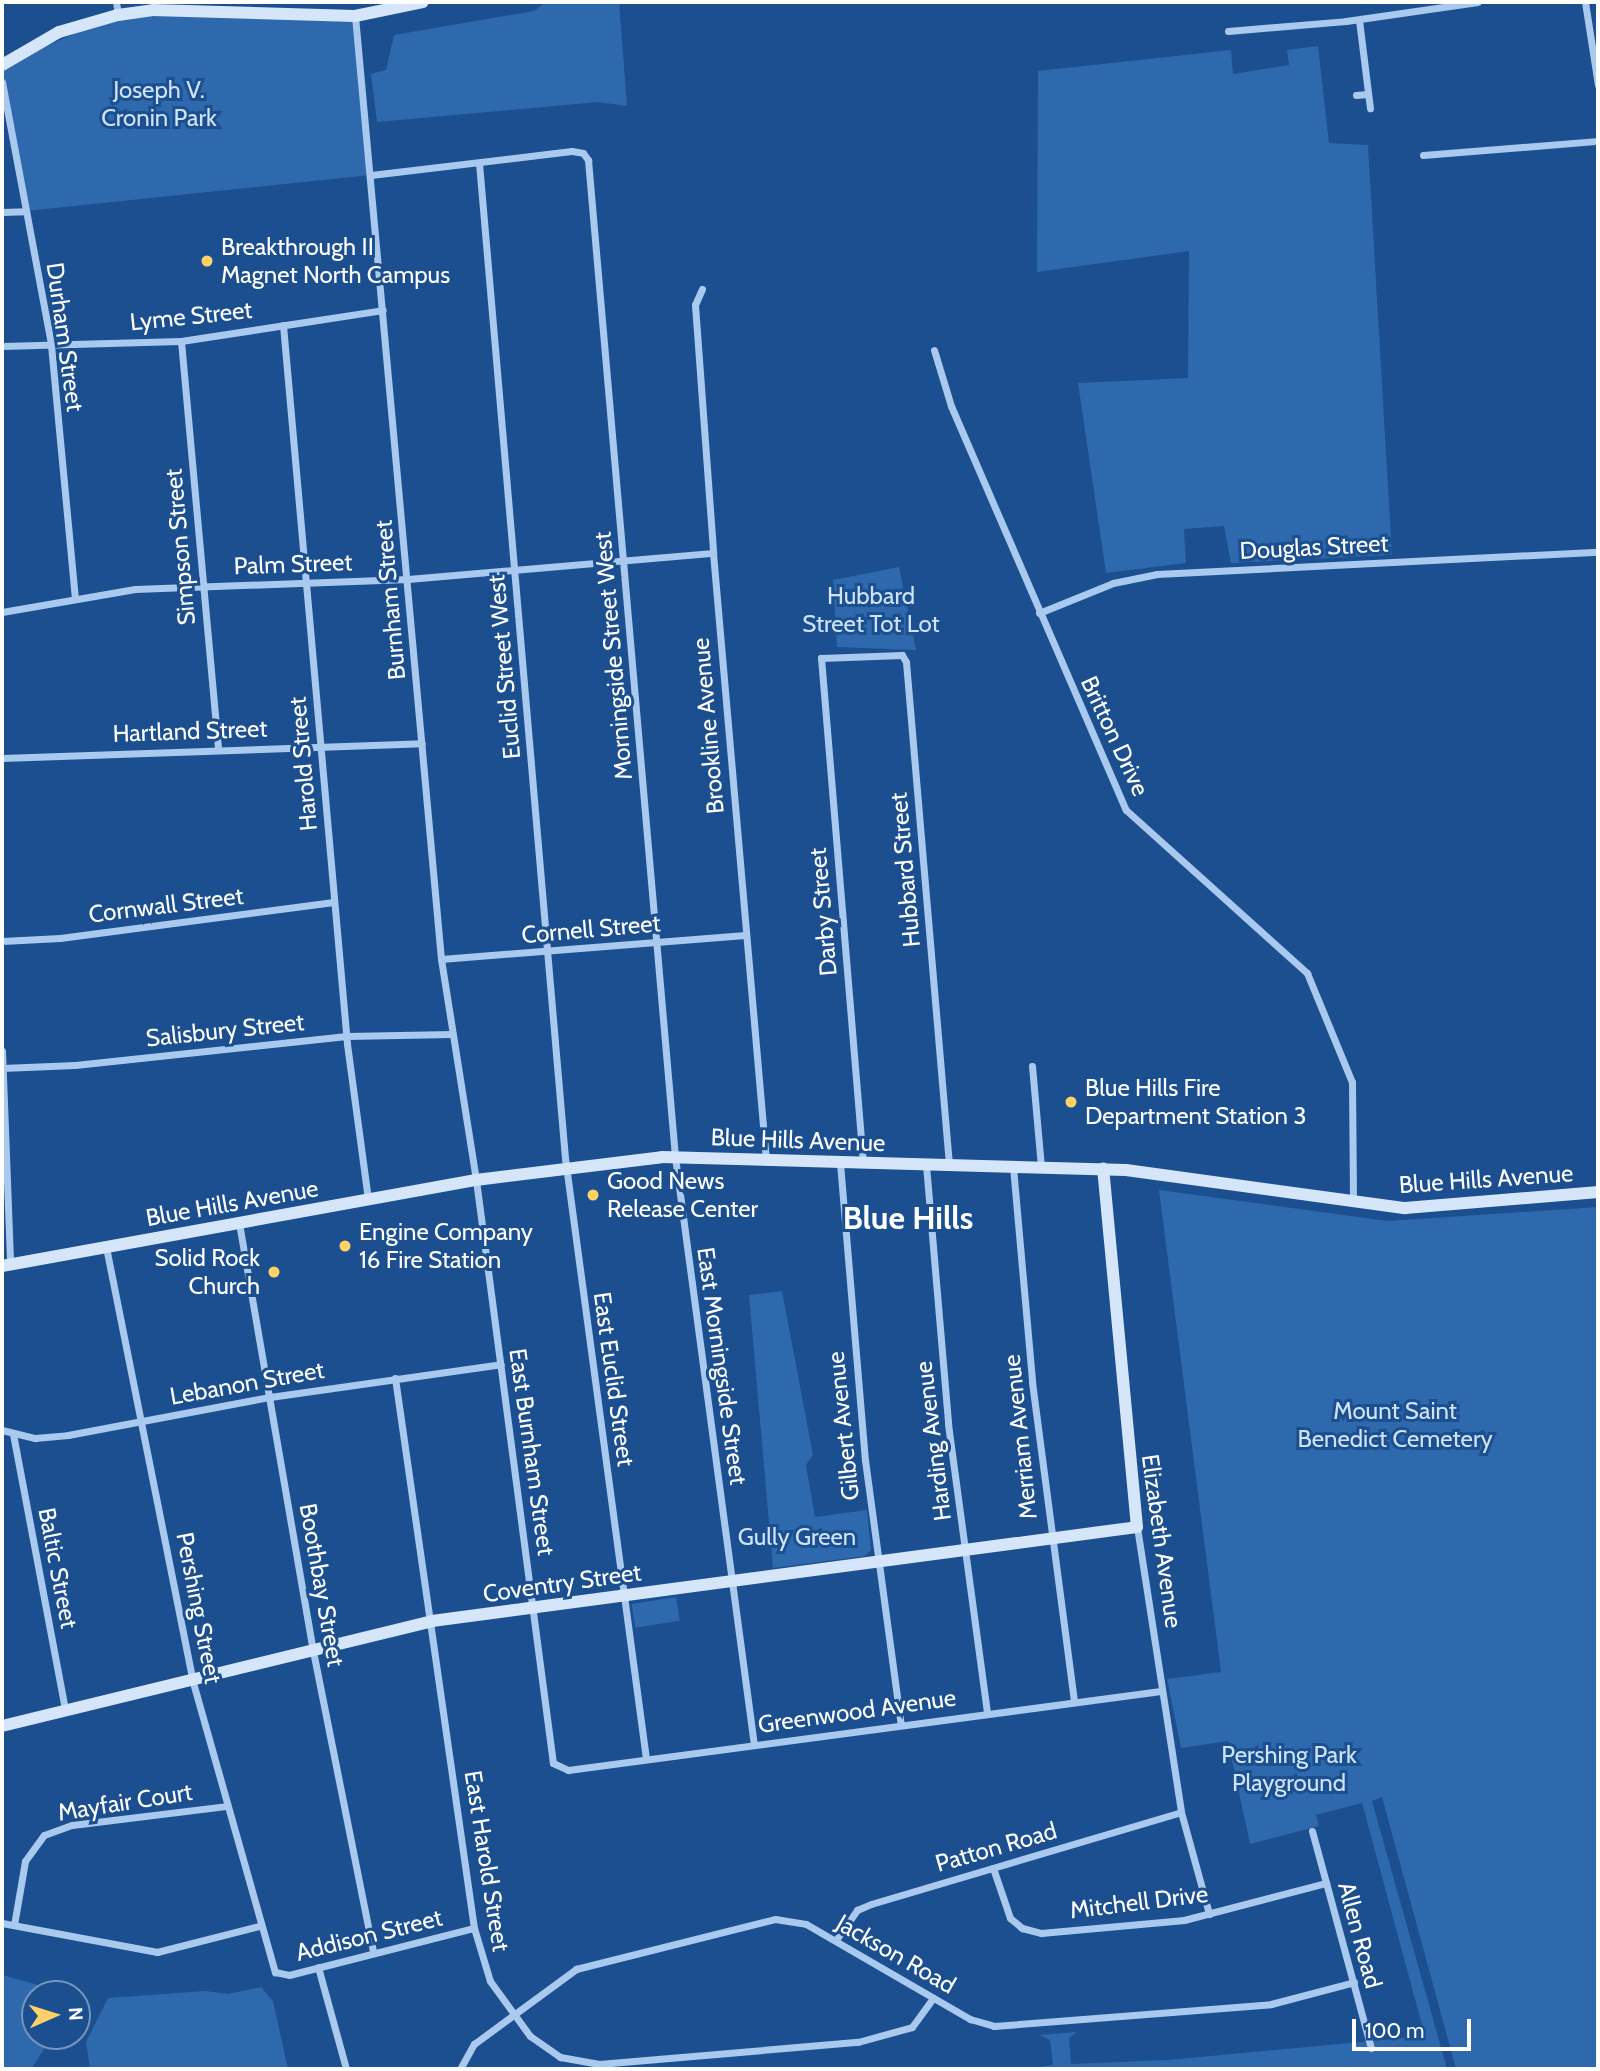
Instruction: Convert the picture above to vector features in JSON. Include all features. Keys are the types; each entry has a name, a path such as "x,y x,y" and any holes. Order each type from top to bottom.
{"main road":[{"path":"2,65 59,32 117,8 247,8 355,16 423,2"},
{"name":"Blue Hills Avenue","path":"6,1265 476,1180 675,1157 1103,1169 1353,1202 1425,1208 1598,1192"},
{"name":"Elizabeth Avenue","path":"1103,1169 1137,1527"},
{"name":"Coventry Street","path":"2,1726 432,1621 1137,1527"}],"street":[{"path":"1228,31 1359,20 1478,2"},
{"path":"1584,2 1598,85"},
{"name":"Burnham Street","path":"355,16 441,959 476,1180"},
{"path":"1359,20 1370,108"},
{"name":"Durham Street","path":"2,82 51,345 75,599"},
{"path":"1356,95 1368,93"},
{"path":"1423,155 1598,141"},
{"name":"Morningside Street West","path":"479,163 583,153 590,179 675,1157"},
{"path":"371,174 479,163"},
{"name":"Euclid Street West","path":"479,163 566,1168"},
{"path":"2,212 26,211"},
{"name":"Brookline Avenue","path":"702,289 695,306 713,553 766,1161"},
{"name":"Lyme Street","path":"2,346 181,341 383,310"},
{"name":"Harold Street","path":"283,325 346,1036 368,1199"},
{"name":"Simpson Street","path":"181,341 218,749"},
{"name":"Britton Drive","path":"934,350 951,406 1126,810 1307,972 1352,1082 1353,1202"},
{"name":"Douglas Street","path":"1039,613 1113,583 1157,574 1598,552"},
{"name":"Palm Street","path":"2,612 135,589 408,579 713,553"},
{"name":"Hubbard Street","path":"821,658 902,655 906,662 949,1165"},
{"name":"Darby Street","path":"821,658 863,1163"},
{"name":"Hartland Street","path":"2,758 422,743"},
{"name":"Cornwall Street","path":"2,941 60,938 334,902"},
{"name":"Cornell Street","path":"441,959 547,953 745,935"},
{"name":"Salisbury Street","path":"2,1068 346,1036 452,1034"},
{"path":"2,1051 6,1265"},
{"path":"1032,1066 1041,1167"},
{"name":"East Morningside Street","path":"675,1157 754,1745"},
{"name":"Gilbert Avenue","path":"839,1163 878,1561 901,1725"},
{"name":"Harding Avenue","path":"926,1165 947,1411 987,1713"},
{"name":"Merriam Avenue","path":"1013,1167 1051,1539 1074,1702"},
{"name":"East Euclid Street","path":"566,1168 646,1759"},
{"name":"East Burnham Street","path":"476,1180 552,1754 558,1768"},
{"name":"Boothbay Street","path":"239,1223 313,1651 373,1951"},
{"name":"Pershing Street","path":"106,1247 192,1679 259,1926 275,1972"},
{"name":"Lebanon Street","path":"2,1430 13,1434 48,1437 271,1397 501,1364"},
{"name":"East Harold Street","path":"395,1378 474,1928 490,1981 530,2036 560,2057 612,2064 886,2037 912,2027 933,1998"},
{"name":"Baltic Street","path":"13,1434 65,1710"},
{"name":"Elizabeth Avenue","path":"1137,1527 1181,1812 1209,1914"},
{"name":"Greenwood Avenue","path":"558,1768 646,1759 1161,1691"},
{"name":"Mayfair Court","path":"14,1925 25,1861 44,1835 72,1825 226,1806"},
{"name":"Patton Road","path":"836,1940 857,1910 1181,1812"},
{"name":"Allen Road","path":"1312,1831 1371,2048"},
{"name":"Mitchell Drive","path":"993,1868 1010,1918 1022,1928 1041,1933 1209,1914 1326,1883"},
{"name":"Jackson Road","path":"460,2069 474,2044 576,1969 755,1922 790,1920 836,1940 970,2019 1016,2027 1271,2004 1353,1982"},
{"path":"2,1923 157,1952 259,1926"},
{"name":"Addison Street","path":"275,1972 289,1975 373,1951 474,1928"},
{"path":"318,1967 346,2069"}],"green space":[{"path":"546,2 619,2 627,106 598,102 377,122 371,74 386,70 394,35 534,11"},
{"name":"Joseph V. Cronin Park","path":"118,15 355,16 371,175 26,211 2,65"},
{"path":"1318,46 1329,143 1368,145 1392,555 1231,563 1224,526 1184,529 1186,563 1106,573 1078,383 1188,378 1189,251 1037,272 1038,71 1231,50 1233,74 1289,65 1287,50"},
{"name":"Hubbard Street Tot Lot","path":"899,567 916,650 837,647 833,580"},
{"name":"Mount Saint Benedict Cemetery","path":"1159,1190 1388,1221 1598,1207 1598,2069 1456,2069 1382,1797 1372,1801 1447,2069 1027,2069 1053,2065 1050,2040 1040,2035 1077,2032 1069,2038 1071,2064 1168,2060 1425,2036 1362,1803 1316,1815 1319,1826 1250,1844 1228,1741 1181,1748 1167,1679 1221,1672"},
{"name":"Gully Green","path":"782,1291 813,1455 806,1465 815,1517 867,1510 871,1550 865,1556 773,1568 749,1295"},
{"path":"676,1597 680,1621 635,1628 632,1604"},
{"path":"2,1975 21,1980 21,2050 44,2050 31,2069 2,2069"},
{"path":"261,1987 273,2001 288,2069 90,2069 87,2050 91,2050 91,2032 108,1998 205,1991 228,1994"}],"place":[{"name":"Breakthrough II Magnet North Campus","path":"207,261"},
{"name":"Blue Hills Fire Department Station 3","path":"1071,1102"},
{"name":"Good News Release Center","path":"593,1195"},
{"name":"Engine Company 16 Fire Station","path":"345,1246"},
{"name":"Solid Rock Church","path":"274,1272"}],"district":[{"name":"Blue Hills","path":"908,1218"}],"park label":[{"name":"Pershing Park Playground","path":"1289,1769"}]}
